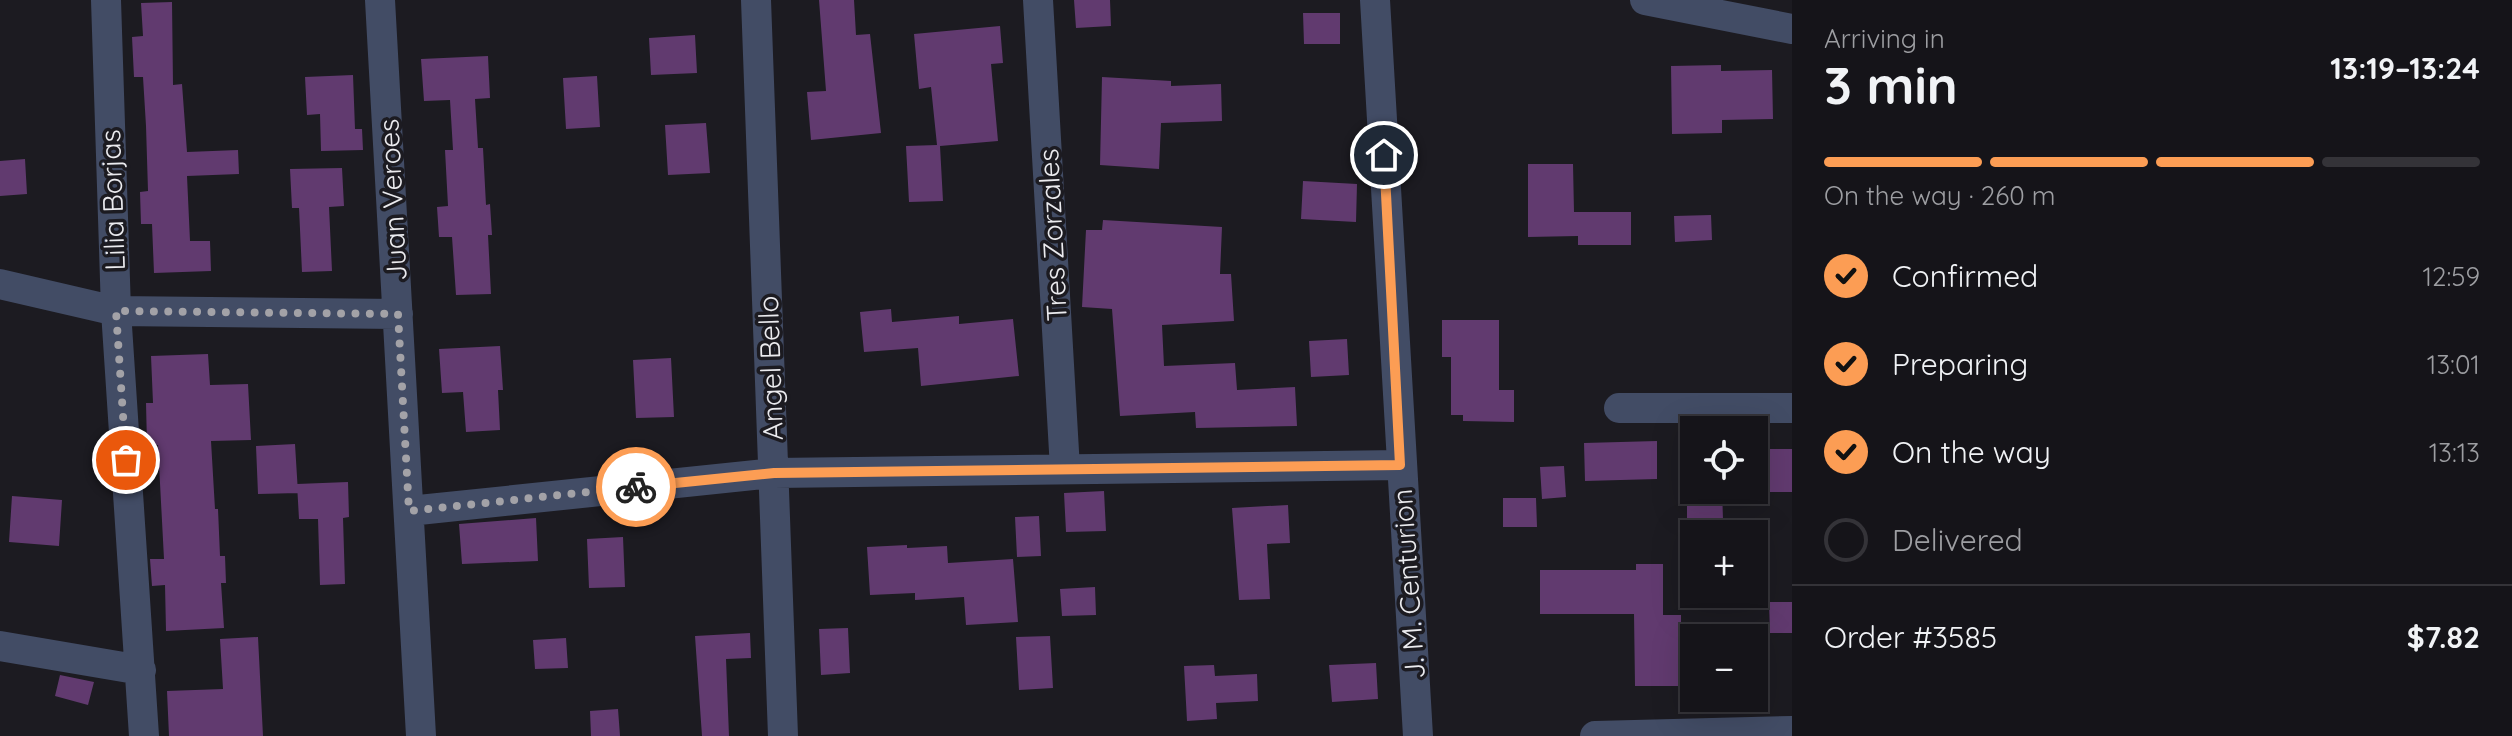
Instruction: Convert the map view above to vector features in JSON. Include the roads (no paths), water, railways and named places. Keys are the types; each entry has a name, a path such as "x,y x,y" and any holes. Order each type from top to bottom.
{"street":[{"name":"Lilia Borjas","path":"106,0 116,311 144,736"},
{"name":"Juan Veroes","path":"380,0 421,736"},
{"name":"Angel Bello","path":"756,0 783,736"},
{"name":"Tres Zorzales","path":"1038,0 1065,469"},
{"name":"J. M. Centurion","path":"1375,0 1418,736"},
{"path":"1645,0 1744,10 1792,29"},
{"path":"0,284 116,311 398,314"},
{"path":"1619,408 1792,408"},
{"path":"409,511 774,473 1400,465"},
{"path":"0,646 141,670"},
{"path":"1595,736 1792,731"}]}
